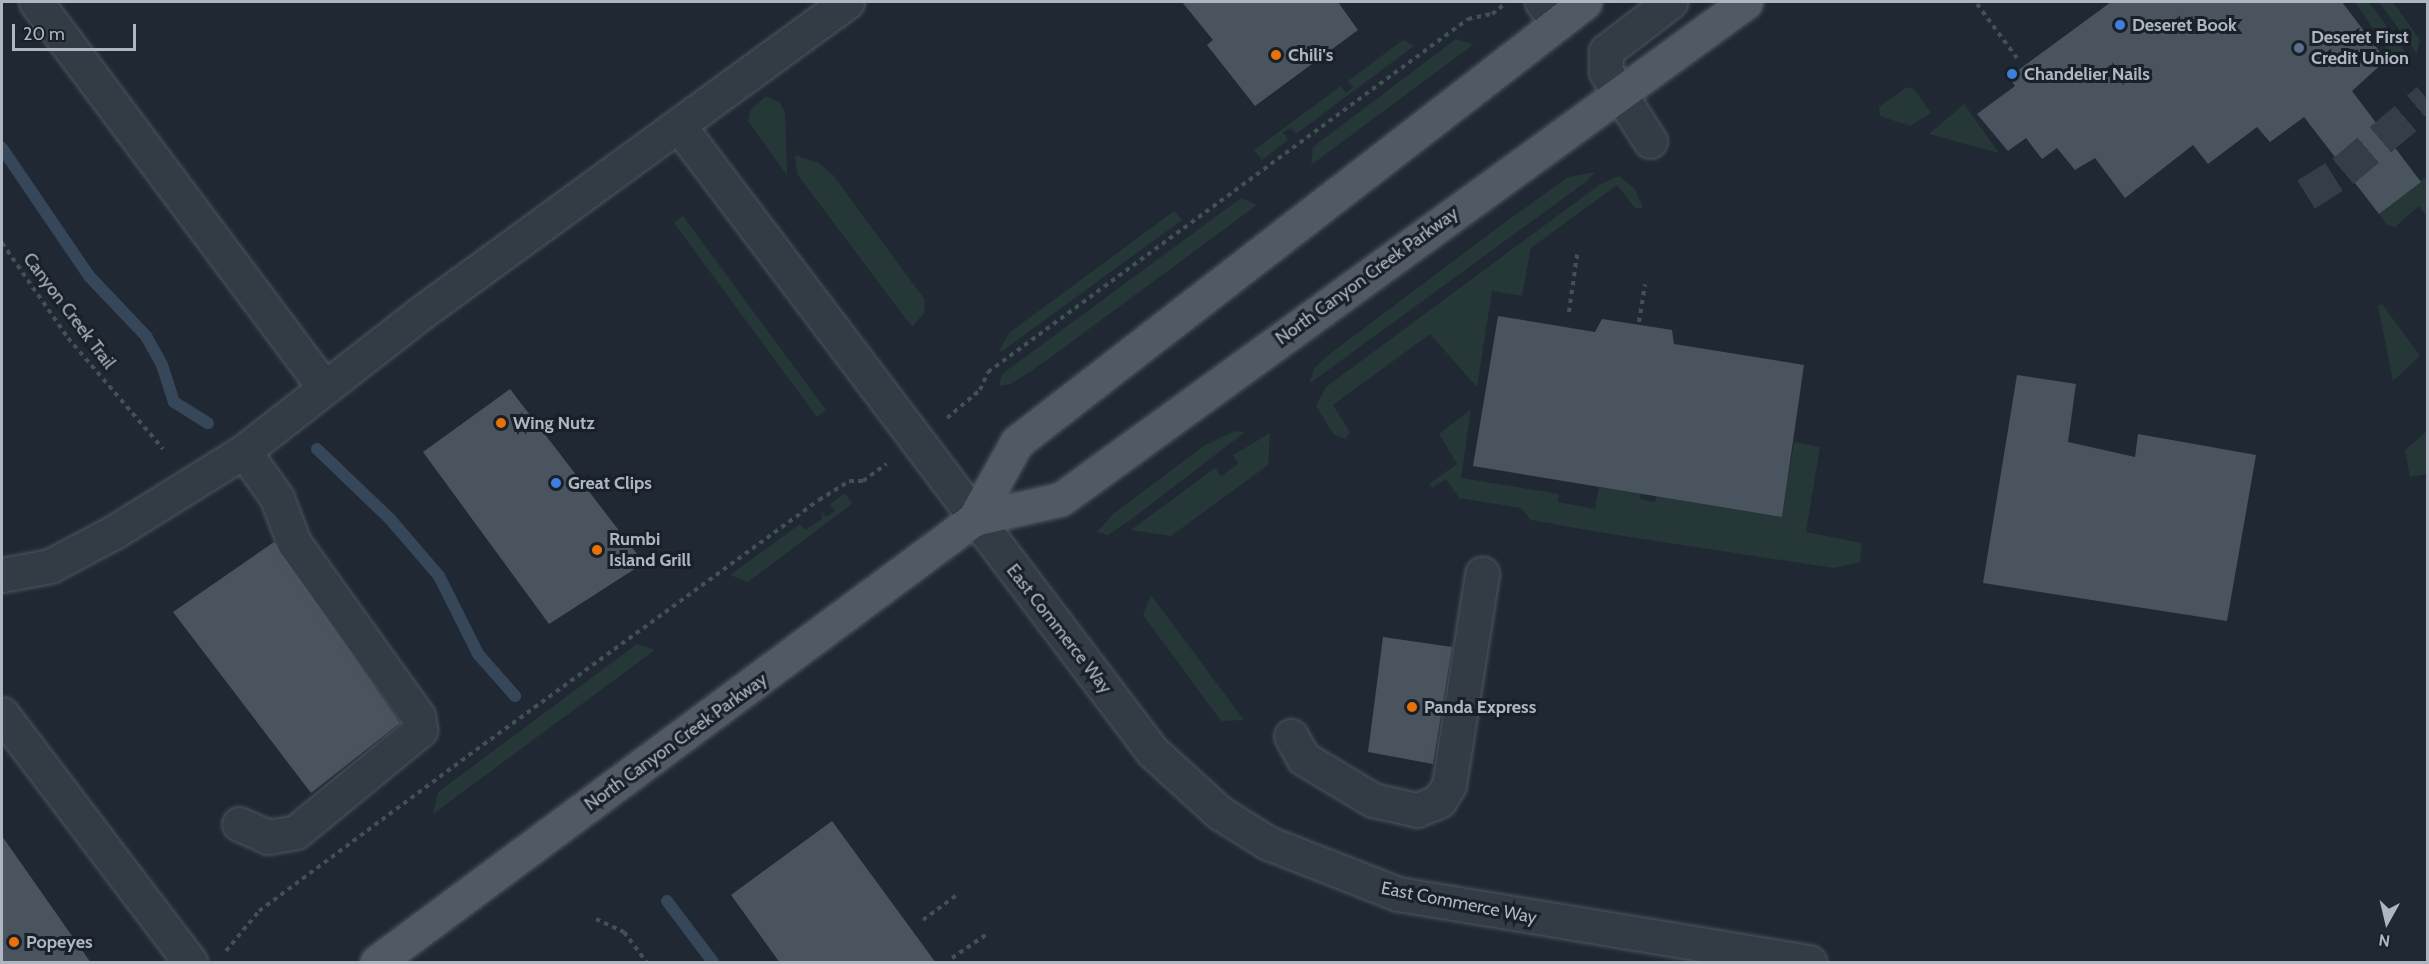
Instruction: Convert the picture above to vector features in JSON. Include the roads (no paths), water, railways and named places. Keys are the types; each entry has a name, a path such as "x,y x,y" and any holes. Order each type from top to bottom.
{"main road":[{"name":"North Canyon Creek Parkway","path":"974,519 1017,442 1549,12 1585,2"},
{"name":"North Canyon Creek Parkway","path":"377,963 974,519 1061,499 1617,93 1746,2"}],"street":[{"path":"36,2 323,386"},
{"path":"2,575 61,560 244,451 323,386 847,2"},
{"path":"1650,141 1617,93 1606,72 1606,51 1670,2"},
{"name":"East Commerce Way","path":"679,126 974,519 1152,751 1220,813 1268,843 1398,894 1809,963"},
{"path":"239,824 268,837 296,831 420,730 418,716 294,543 277,498 244,451"},
{"path":"1291,736 1303,758 1373,800 1417,810 1439,801 1449,785 1482,574"},
{"path":"2,714 190,963"}],"waterway":[{"path":"2,148 89,276 146,336 162,365 174,402 208,423"},
{"path":"317,449 390,519 439,576 478,654 515,696"},
{"path":"667,901 713,962"}],"tunnel":[{"path":"2306,194 2343,171 2428,99"}],"place":[{"name":"Deseret Book","path":"2120,25"},
{"name":"Deseret First Credit Union","path":"2299,48"},
{"name":"Chili's","path":"1276,55"},
{"name":"Chandelier Nails","path":"2012,74"},
{"name":"Wing Nutz","path":"501,423"},
{"name":"Great Clips","path":"556,483"},
{"name":"Rumbi Island Grill","path":"597,550"},
{"name":"Panda Express","path":"1412,707"},
{"name":"Popeyes","path":"14,942"}]}
